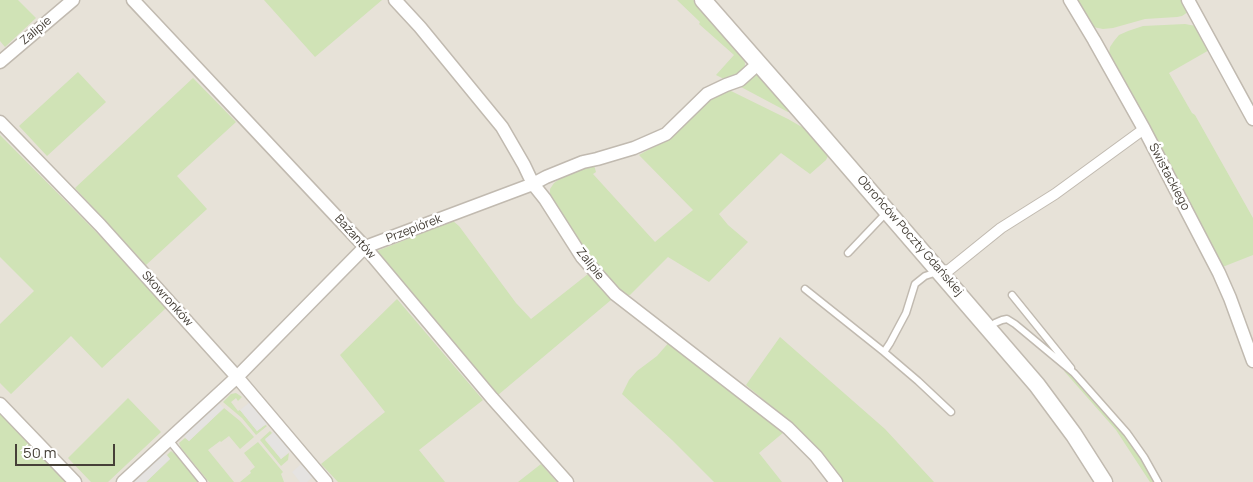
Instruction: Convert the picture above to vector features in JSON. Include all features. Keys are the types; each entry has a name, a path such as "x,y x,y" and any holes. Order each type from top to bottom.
{"street":[{"name":"Zalipie","path":"0,62 73,0"},
{"name":"Bażantów","path":"133,0 365,247 492,398 567,482"},
{"name":"Zalipie","path":"395,0 502,127 533,184 545,199 582,257 615,294 788,428 816,456 836,482"},
{"name":"Obrońców Poczty Gdańskiej","path":"703,0 1037,385 1074,435 1104,482"},
{"name":"Świstackiego","path":"1070,0 1144,130 1219,273 1253,361"},
{"path":"1188,0 1253,119"},
{"name":"Przepiórek","path":"123,482 237,376 365,247 533,184 583,162 634,148 666,134 707,94 740,80 759,63"},
{"name":"Skowronków","path":"0,122 100,225 237,376 326,482"},
{"path":"940,271 949,270 1001,228 1055,194 1144,130"},
{"path":"0,404 75,482"}],"lane":[{"path":"848,253 888,211"},
{"path":"884,352 906,313 914,284 925,276 940,271"},
{"path":"805,289 884,352 951,412"},
{"path":"1012,295 1074,373 1127,433 1144,457 1158,482"},
{"path":"989,328 994,323 1007,319 1074,373"},
{"path":"168,440 204,482"}],"shaded area":[{"path":"0,0 1253,0 1253,482 59,482 0,414"},
{"path":"214,398 224,408 189,441 179,431"},
{"path":"255,398 273,419 257,431 240,410"},
{"path":"280,427 296,446 281,459 265,439"},
{"path":"160,448 170,459 146,482 123,482"},
{"path":"307,459 318,473 307,482 300,482 292,472"}],"green space":[{"path":"0,0 18,0 36,18 5,47 0,41"},
{"path":"264,0 382,0 315,57"},
{"path":"677,0 693,0 699,6 744,56 744,72 738,76 724,79 716,75 734,55 699,24 700,22"},
{"path":"1073,0 1184,0 1188,12 1177,17 1145,19 1103,29 1093,27"},
{"path":"1185,24 1196,26 1211,49 1169,73 1253,218 1253,255 1220,268 1109,54 1110,47 1114,41 1119,35 1128,31 1143,26"},
{"path":"78,72 106,102 47,156 19,126"},
{"path":"752,74 759,74 792,112 788,112 741,87"},
{"path":"193,78 236,122 177,176 207,209 146,265 75,188"},
{"path":"727,89 807,130 828,156 810,174 781,153 719,214 728,225 748,242 709,282 668,257 630,295 625,295 586,254 550,197 550,189 554,183 574,169 594,165 596,172 593,174 655,242 693,210 639,155 664,141 698,107"},
{"path":"0,135 104,240 166,308 102,368 71,336 11,394 0,383 0,324 34,291 0,257"},
{"path":"453,221 459,226 516,303 531,319 588,274 611,300 498,395 377,251"},
{"path":"397,299 483,400 419,450 445,482 338,482 321,464 385,412 340,355"},
{"path":"780,337 885,429 934,482 844,482 834,468 791,423 746,385"},
{"path":"671,340 784,432 759,453 782,482 714,482 622,394 629,380 637,371 657,356"},
{"path":"1064,371 1076,379 1124,434 1150,470 1156,482 1150,482 1116,430"},
{"path":"236,393 242,397 238,401 236,398 231,402 238,411 240,410 257,431 265,425 267,426 256,435 242,418 223,402 231,394"},
{"path":"128,398 161,432 108,482 91,482 68,458"},
{"path":"224,408 240,421 254,437 240,449 229,436 208,450 234,482 209,482 179,443 185,438 189,441"},
{"path":"0,413 69,482 0,482"},
{"path":"270,431 272,433 265,440 281,459 289,453 288,460 281,466 260,440"},
{"path":"258,442 283,472 281,474 284,482 240,482 255,467 244,453"},
{"path":"171,451 199,482 146,482 170,459 167,455"},
{"path":"541,464 557,482 518,482"}]}
